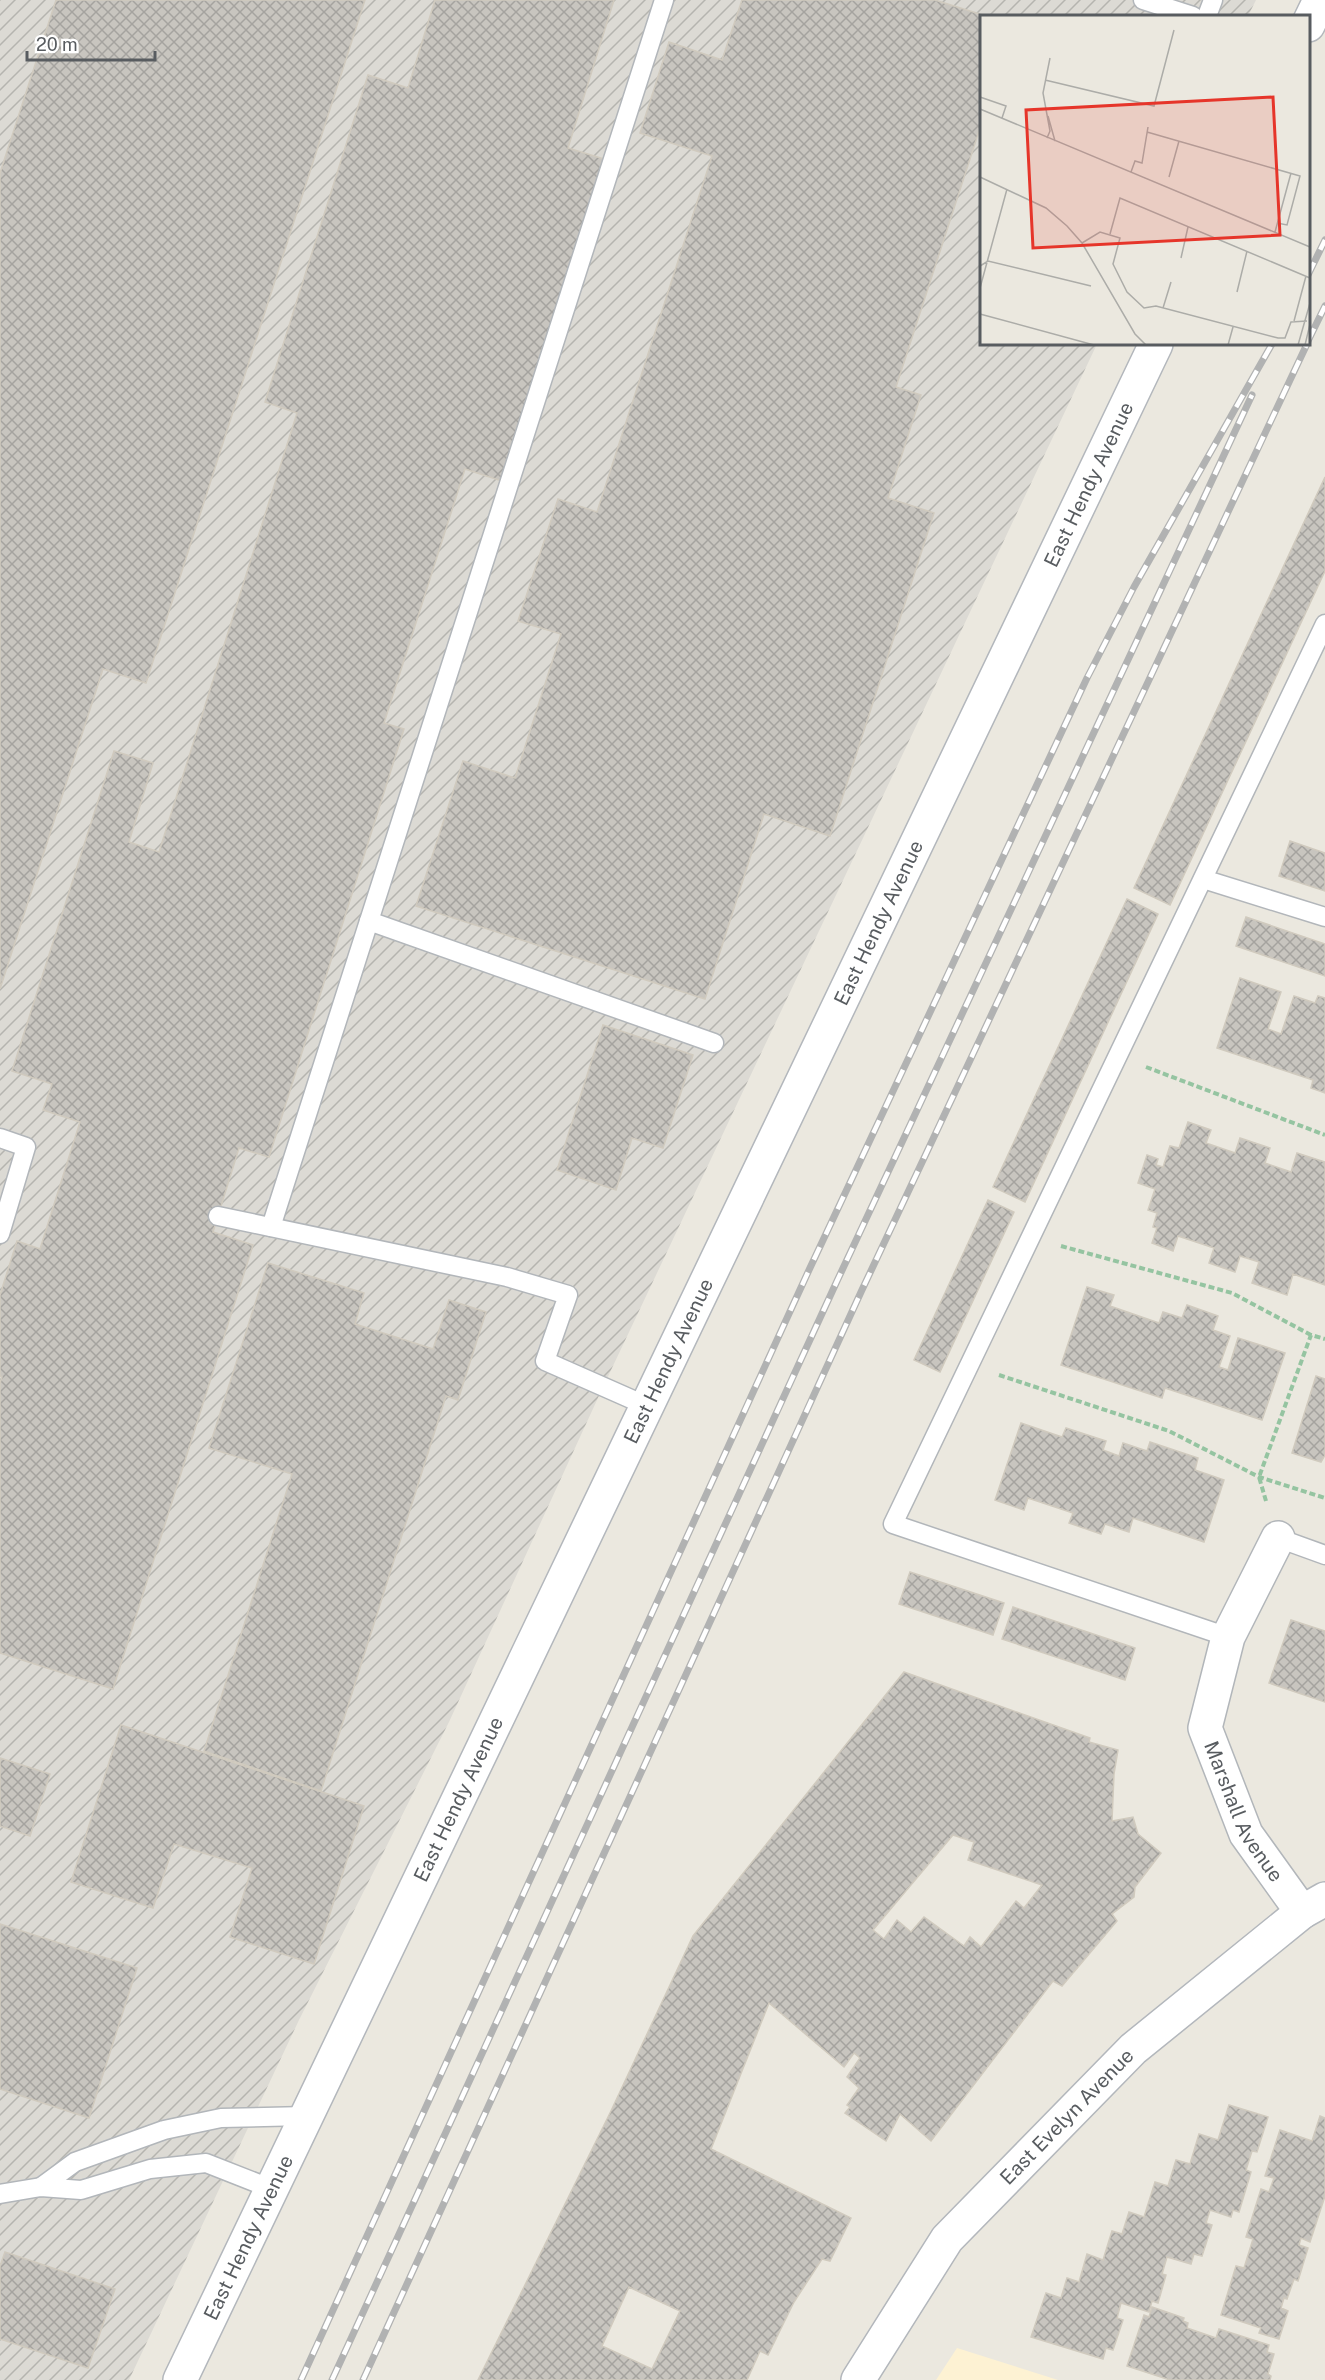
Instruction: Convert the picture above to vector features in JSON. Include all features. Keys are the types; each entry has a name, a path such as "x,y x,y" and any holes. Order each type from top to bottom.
{"street":[{"path":"1310,21 1320,0"},
{"name":"East Hendy Avenue","path":"180,2380 1156,345"},
{"name":"Marshall Avenue","path":"1278,1538 1228,1637 1205,1728 1246,1834 1313,1905"},
{"name":"East Evelyn Avenue","path":"858,2380 947,2239 1133,2049 1313,1905"}],"lane":[{"path":"271,1227 664,0"},
{"path":"1143,0 1189,15"},
{"path":"1207,15 1213,0"},
{"path":"1228,1637 892,1524 1325,624"},
{"path":"1203,879 1325,917"},
{"path":"369,921 714,1043"},
{"path":"0,1138 26,1147 0,1234"},
{"path":"218,1216 507,1277 568,1295 545,1361 647,1406"},
{"path":"1278,1538 1325,1555"},
{"path":"41,2187 75,2162 164,2130 221,2118 306,2116"},
{"path":"0,2194 41,2187 81,2190 150,2169 206,2163 272,2189"}],"path":[{"path":"1118,1056 1325,1135"},
{"path":"1031,1238 1232,1293 1311,1335 1325,1339"},
{"path":"1278,1538 1259,1476 1311,1335"},
{"path":"969,1366 1169,1431 1259,1476 1325,1498"}],"shaded area":[{"path":"0,0 1256,0 1248,15 980,15 980,345 1097,345 603,1387 449,1722 299,2020 129,2380 0,2380"},
{"path":"957,2348 1058,2380 936,2380"}],"building":[{"path":"56,0 365,0 146,683 103,669 0,989 0,173"},
{"path":"435,0 614,0 568,148 604,159 502,481 465,469 384,723 404,729 269,1157 239,1148 213,1232 253,1245 113,1689 0,1653 0,1383 2,1377 0,1376 0,1295 17,1241 40,1249 80,1122 43,1110 52,1084 12,1071 114,751 153,763 129,842 159,852 297,413 265,402 368,75 408,88"},
{"path":"742,0 935,0 983,15 980,15 980,128 896,387 921,395 888,498 934,513 830,836 764,814 705,999 416,906 463,761 515,778 561,634 518,621 558,499 597,512 712,156 640,133 669,42 722,60"},
{"path":"1325,477 1325,571 1170,905 1134,888"},
{"path":"1290,841 1325,853 1325,891 1279,876"},
{"path":"1127,899 1158,914 1025,1202 993,1187"},
{"path":"1246,917 1325,944 1325,976 1236,946"},
{"path":"1240,978 1281,992 1268,1029 1281,1034 1294,996 1315,1003 1318,996 1325,998 1325,1093 1311,1088 1313,1080 1217,1048"},
{"path":"603,1025 693,1055 663,1148 632,1138 616,1190 557,1170"},
{"path":"1188,1122 1211,1130 1206,1143 1235,1153 1240,1138 1270,1148 1265,1163 1291,1172 1297,1153 1325,1162 1325,1285 1293,1274 1287,1295 1252,1283 1259,1262 1240,1256 1235,1272 1209,1263 1214,1248 1178,1236 1173,1251 1152,1243 1157,1228 1153,1227 1157,1213 1148,1210 1155,1189 1138,1183 1147,1155 1158,1159 1156,1165 1163,1167 1170,1146 1179,1148"},
{"path":"988,1200 1014,1212 940,1372 914,1360"},
{"path":"268,1263 364,1293 355,1324 433,1349 449,1300 486,1312 458,1400 446,1396 321,1791 204,1751 292,1474 209,1448"},
{"path":"1087,1287 1114,1295 1110,1306 1159,1323 1163,1312 1182,1318 1187,1305 1218,1316 1213,1330 1230,1336 1219,1367 1228,1370 1238,1338 1285,1353 1262,1420 1165,1388 1162,1398 1061,1365"},
{"path":"1316,1376 1325,1379 1325,1455 1321,1462 1292,1453"},
{"path":"1021,1423 1062,1437 1066,1428 1106,1441 1103,1450 1119,1456 1123,1443 1147,1451 1150,1442 1198,1458 1195,1470 1224,1480 1204,1542 1133,1518 1129,1532 1105,1524 1101,1534 1069,1523 1073,1513 1028,1498 1024,1510 995,1500"},
{"path":"910,1572 1004,1603 993,1635 899,1604"},
{"path":"1013,1607 1135,1648 1125,1680 1002,1639"},
{"path":"1291,1620 1325,1631 1325,1702 1269,1683"},
{"path":"904,1672 1090,1738 1089,1742 1118,1750 1114,1774 1112,1821 1133,1817 1138,1834 1161,1853 1135,1887 1134,1897 1112,1914 1117,1921 1062,1986 1053,1981 931,2141 900,2114 886,2141 845,2113 850,2107 847,2105 859,2088 847,2077 860,2058 854,2053 844,2067 769,2003 711,2149 851,2218 830,2261 822,2259 794,2302 768,2355 760,2351 747,2380 478,2380 610,2113 693,1936","holes":["953,1835 974,1842 968,1860 1042,1885 1024,1908 1016,1901 981,1947 970,1937 964,1946 924,1917 911,1932 897,1920 884,1939 873,1930","629,2287 680,2311 652,2369 602,2346"]},
{"path":"121,1725 364,1806 314,1964 230,1937 252,1868 174,1844 153,1908 71,1882"},
{"path":"0,1758 50,1774 30,1836 0,1826"},
{"path":"0,1924 137,1968 89,2118 0,2089"},
{"path":"1229,2105 1268,2117 1257,2152 1252,2151 1246,2170 1251,2172 1239,2212 1233,2210 1231,2217 1210,2210 1206,2223 1212,2225 1202,2256 1194,2254 1191,2264 1167,2257 1162,2274 1166,2275 1158,2303 1152,2301 1149,2312 1121,2303 1117,2318 1123,2320 1113,2350 1106,2348 1103,2359 1031,2337 1046,2293 1061,2298 1067,2278 1079,2282 1087,2254 1103,2260 1112,2231 1122,2234 1129,2212 1144,2217 1155,2182 1168,2186 1176,2160 1190,2164 1199,2134 1218,2140"},
{"path":"1320,2116 1325,2118 1325,2196 1310,2242 1301,2238 1299,2245 1308,2248 1298,2281 1294,2279 1287,2299 1284,2298 1281,2308 1288,2311 1279,2339 1259,2333 1261,2328 1221,2315 1236,2266 1244,2268 1253,2239 1246,2237 1261,2189 1269,2192 1274,2178 1265,2176 1280,2130 1312,2141"},
{"path":"5,2252 115,2289 88,2368 0,2339 0,2266"},
{"path":"1152,2307 1184,2318 1183,2321 1188,2323 1187,2328 1216,2338 1219,2329 1269,2345 1267,2352 1274,2354 1268,2374 1271,2376 1270,2380 1170,2380 1127,2366 1144,2315 1149,2317"}],"railway":[{"path":"1310,271 1325,240"},
{"path":"1310,337 1325,306"},
{"path":"301,2380 809,1270 1087,678 1134,587 1271,345"},
{"path":"363,2380 861,1292 1307,345"},
{"path":"332,2380 837,1281 1252,395"}]}
